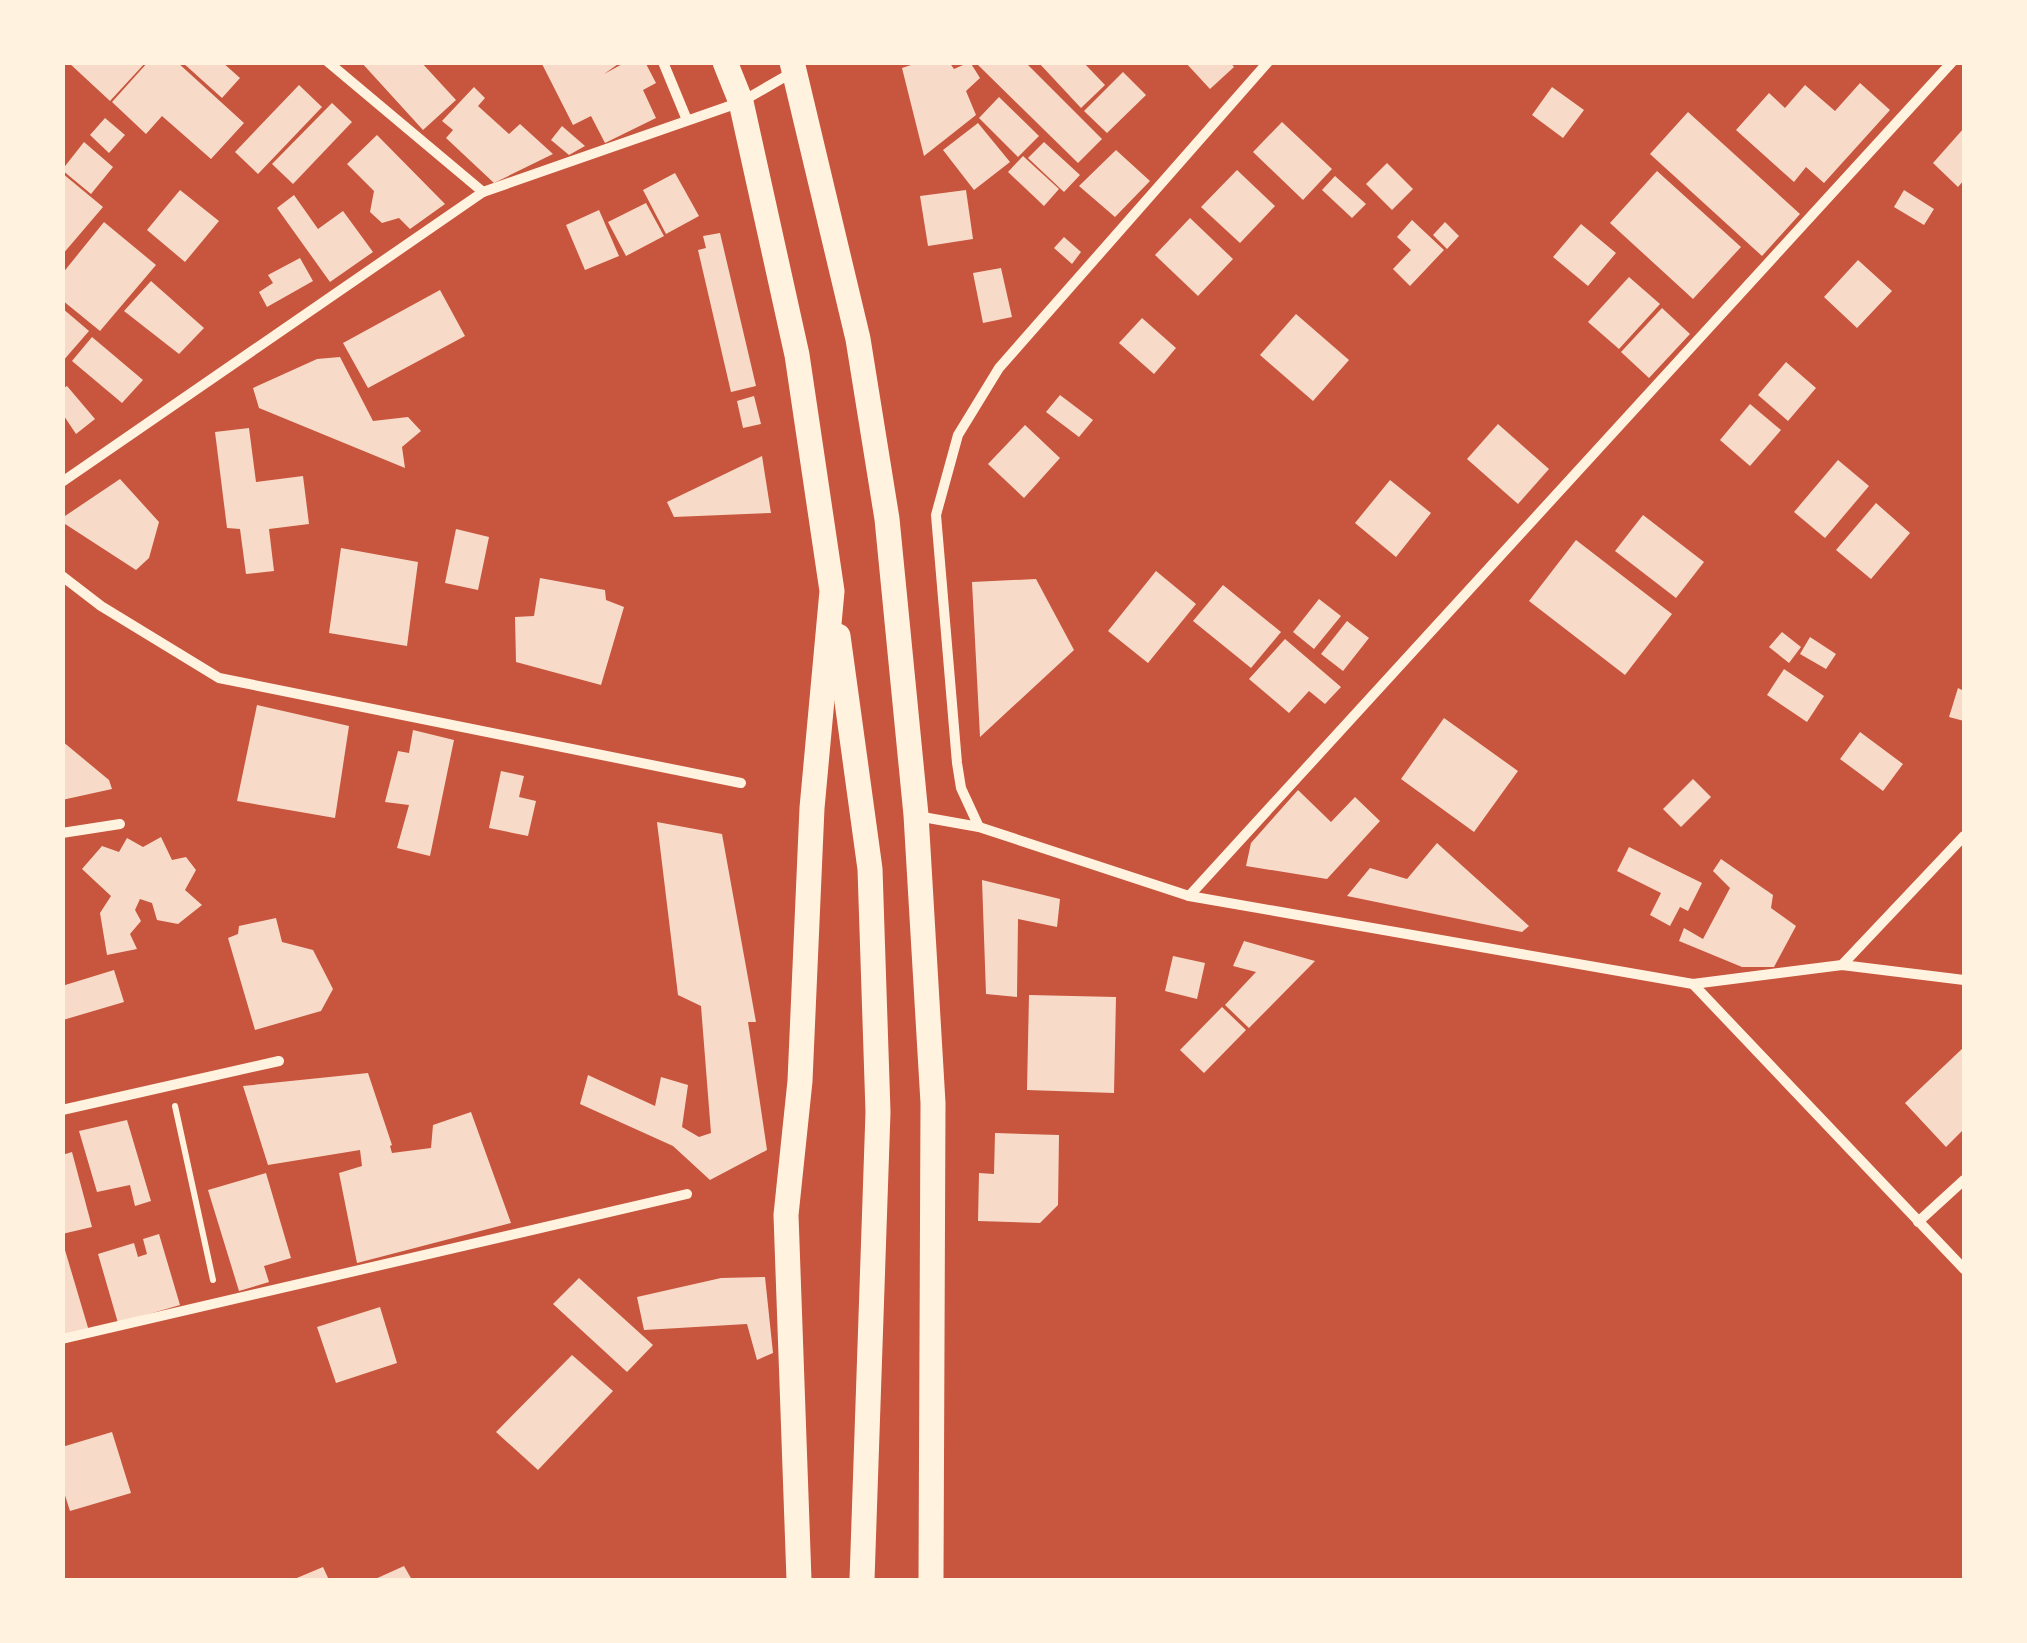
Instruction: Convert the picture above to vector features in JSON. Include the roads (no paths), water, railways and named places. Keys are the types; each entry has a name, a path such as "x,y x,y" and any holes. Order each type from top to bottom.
{"main road":[{"path":"724,62 741,102 797,355 870,869 877,1132 862,1580"},
{"path":"796,65 858,339 887,519 916,816 933,1103 931,1580"},
{"path":"798,1580 786,1215 800,1081 812,808 832,591"}],"street":[{"path":"328,62 483,192"},
{"path":"662,62 687,120"},
{"path":"980,827 961,788 957,763 936,514 958,435 998,368 1268,62"},
{"path":"1189,896 1952,62"},
{"path":"62,482 483,192 741,102 796,65"},
{"path":"62,576 102,606 219,678 740,783"},
{"path":"916,816 980,827 1189,896 1694,984 1842,965 1964,980"},
{"path":"62,833 120,824"},
{"path":"1842,965 1964,836"},
{"path":"1694,984 1964,1269"},
{"path":"62,1110 279,1061"},
{"path":"1918,1222 1964,1180"},
{"path":"62,1339 687,1194"}]}
